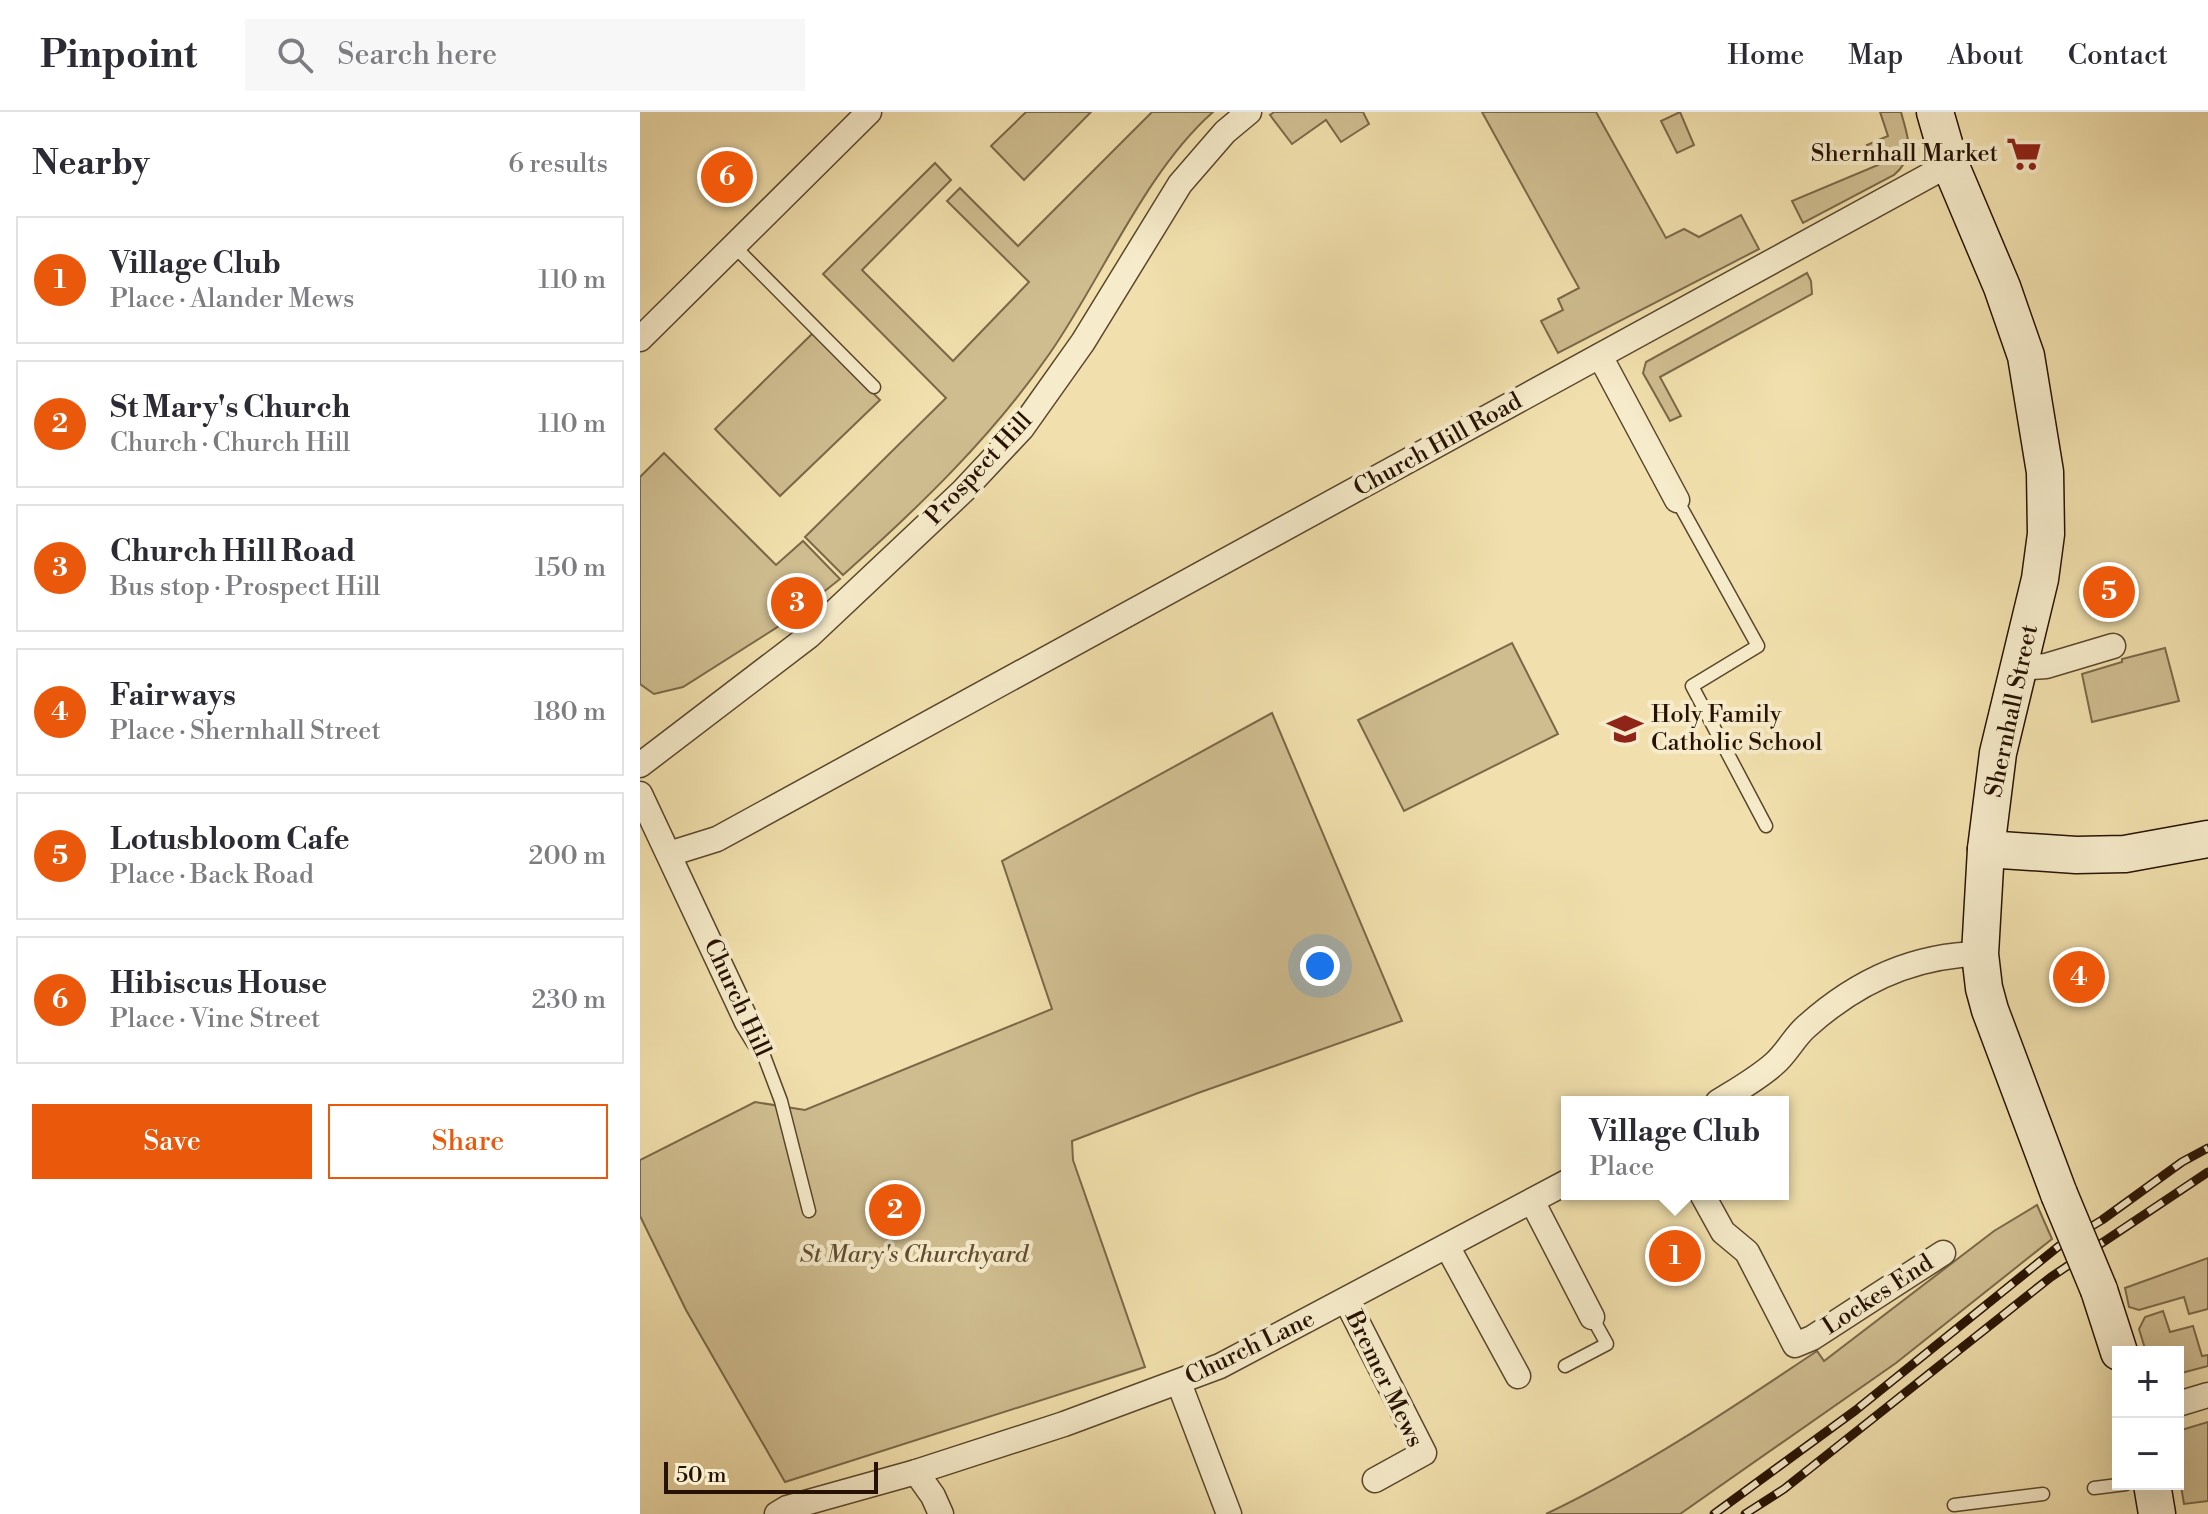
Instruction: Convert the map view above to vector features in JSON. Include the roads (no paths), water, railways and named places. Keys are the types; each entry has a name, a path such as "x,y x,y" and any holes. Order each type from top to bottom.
{"street":[{"path":"640,339 869,112"},
{"name":"Prospect Hill","path":"642,758 809,636 963,491 1022,428 1083,342 1180,184 1225,132 1249,112"},
{"name":"Shernhall Street","path":"1935,112 1950,164 2002,287 2026,356 2045,472 2046,534 2042,564 1998,753 1986,849 1980,954 1990,1010 2059,1194 2099,1290 2117,1346"},
{"name":"Church Hill Road","path":"669,854 717,839 1950,164"},
{"path":"1600,356 1677,500"},
{"path":"2020,668 2046,666 2113,646"},
{"name":"Church Hill","path":"640,794 758,1040"},
{"path":"1986,849 2076,855 2125,854 2208,839"},
{"path":"1728,1096 1776,1062 1804,1028 1874,978 1916,963 1959,954 1980,954"},
{"name":"Church Lane","path":"777,1514 787,1508 916,1472 1179,1383 1220,1366 1561,1185"},
{"name":"Lockes End","path":"1705,1200 1723,1232 1747,1252 1795,1345 1812,1338 1943,1253"},
{"path":"1532,1201 1592,1317"},
{"path":"1447,1246 1518,1376"},
{"name":"Bremer Mews","path":"1346,1300 1424,1453 1375,1480"},
{"path":"1179,1383 1229,1514"},
{"path":"2184,1402 2208,1395"},
{"path":"916,1472 941,1514"},
{"path":"2153,1490 2157,1514"}],"lane":[{"path":"734,246 874,387"},
{"path":"1677,500 1758,646 1692,686 1766,826"},
{"name":"Church Hill","path":"758,1040 781,1101 809,1211"},
{"path":"1565,1366 1607,1344 1592,1317"},
{"path":"2094,1488 2112,1486"},
{"path":"1954,1505 2043,1494"}],"railway":[{"path":"1714,1514 1856,1410 2059,1246 2102,1220 2182,1162 2208,1148"},
{"path":"1745,1514 1784,1489 2051,1277 2208,1172"}],"place":[{"name":"Shernhall Market","path":"2024,154"},
{"name":"Hibiscus House","path":"727,177"},
{"name":"Lotusbloom Cafe","path":"2109,592"},
{"name":"Church Hill Road","path":"797,603"},
{"name":"Holy Family Catholic School","path":"1625,729"},
{"name":"Fairways","path":"2079,977"},
{"name":"St Mary's Church","path":"895,1210"},
{"name":"Village Club","path":"1675,1256"}],"park label":[{"name":"St Mary's Churchyard","path":"914,1255"}]}
